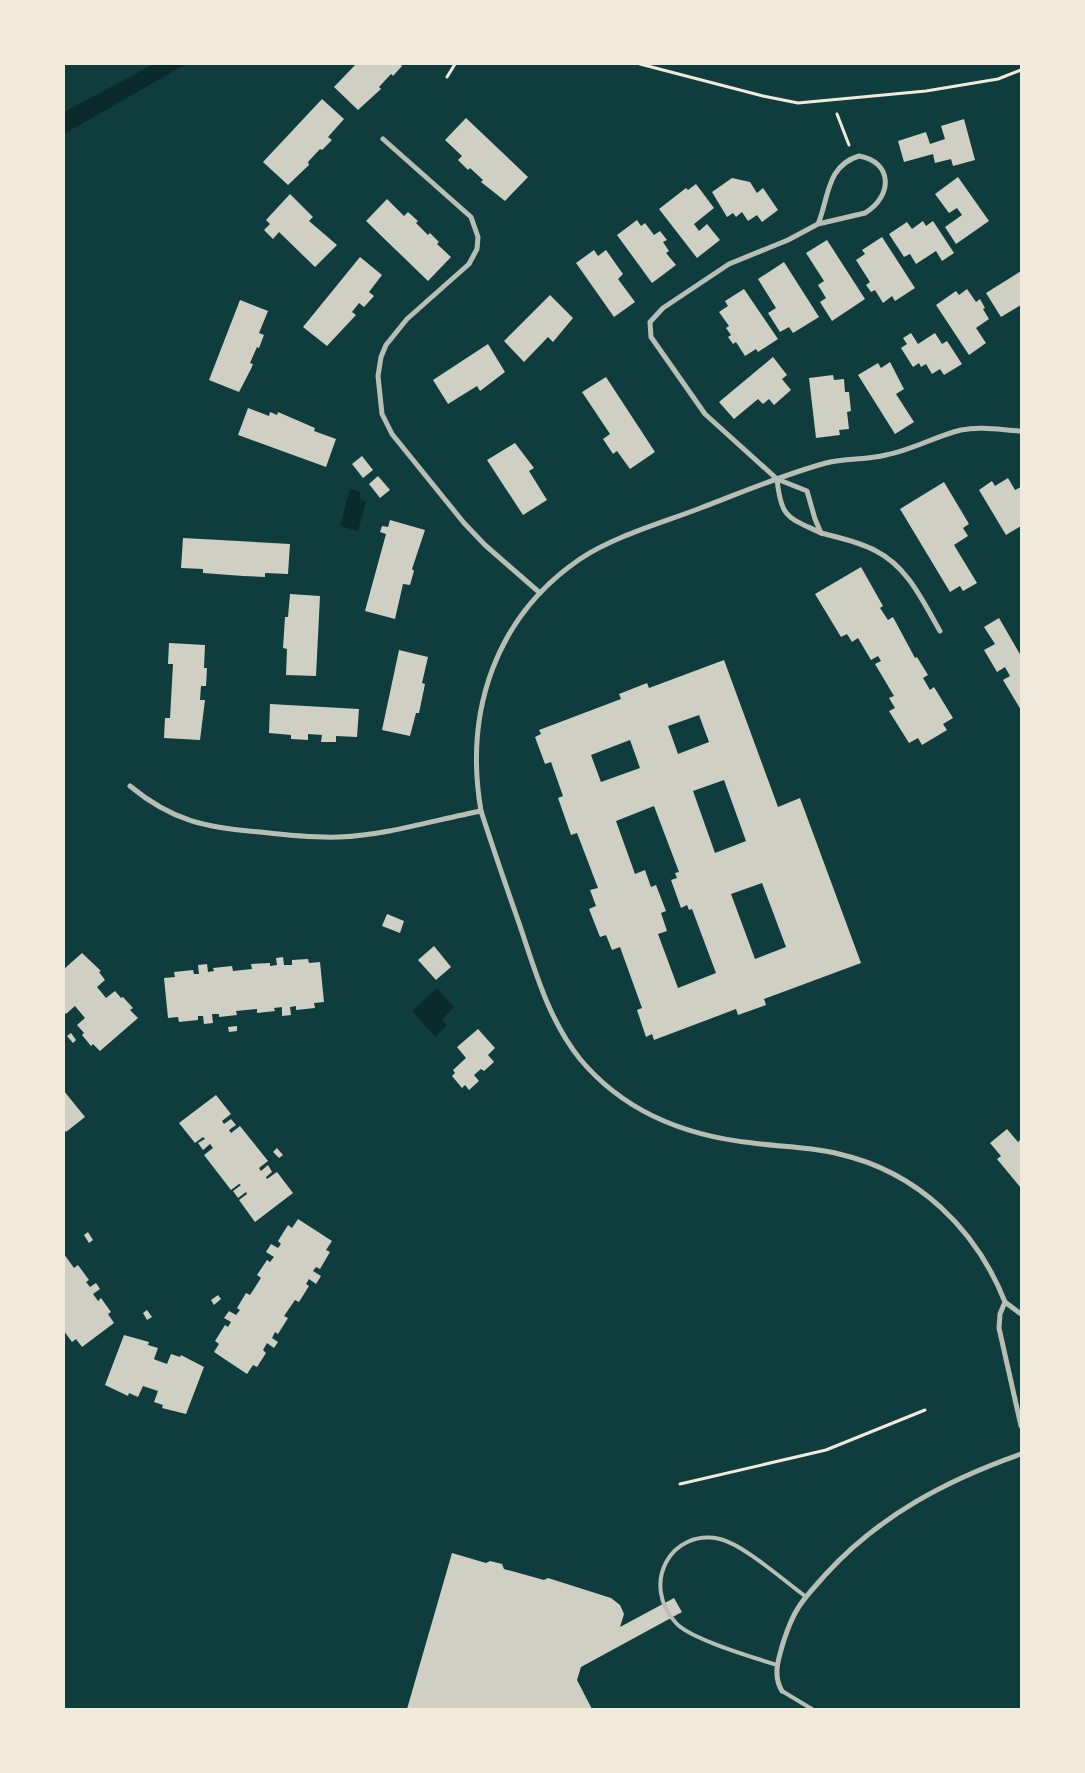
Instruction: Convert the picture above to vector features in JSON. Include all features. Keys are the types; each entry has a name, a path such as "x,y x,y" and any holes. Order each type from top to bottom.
{"street":[{"path":"383,139 471,216 478,237 477,249 469,264 407,319 386,345 378,376 382,414 392,434 464,523 485,545 540,593"},
{"path":"818,224 828,186 834,174 843,164 858,156 874,161 882,168 885,188 881,199 872,209 818,224 788,240 729,264 663,308 654,317 649,327 654,342 705,414 777,479 807,491 815,519 822,533"},
{"path":"1021,431 988,428 959,430 886,455 826,464 777,479 609,544 581,559 540,593 518,620 503,646 492,669 483,698 475,748 476,782 481,811 547,1004 569,1042 596,1076 635,1106 672,1126 732,1141 837,1153 866,1162 895,1175 926,1195 968,1234 989,1267 1005,1302 1021,1314"},
{"path":"777,479 780,503 785,513 822,533 875,550 894,563 916,590 940,631"},
{"path":"130,786 160,809 192,822 220,829 309,836 338,837 370,834 481,811"},
{"path":"1005,1302 1000,1314 999,1328 1021,1426"},
{"path":"782,1691 778,1681 777,1665 787,1632 805,1596 855,1545 892,1514 946,1485 1021,1454"}],"lane":[{"path":"777,1665 682,1628 665,1609 660,1596 662,1571 672,1555 685,1544 700,1539 717,1539 739,1548 805,1596"},
{"path":"782,1691 812,1709"}],"path":[{"path":"447,77 455,64"},
{"path":"640,64 762,96 798,103 935,90 992,80 1021,70"},
{"path":"837,114 849,145"},
{"path":"680,1484 826,1450 925,1410"}],"water":[{"path":"154,64 186,64 64,134 64,112"},
{"path":"350,489 360,492 360,499 366,502 358,531 340,526"},
{"path":"437,988 454,1007 442,1019 447,1026 435,1037 412,1011"}],"building":[{"path":"356,64 400,64 402,66 393,76 391,74 379,87 381,89 358,110 334,87"},
{"path":"322,99 344,119 328,137 332,140 322,150 320,149 308,162 309,165 288,185 263,162"},
{"path":"466,118 528,177 505,201 481,182 483,180 470,168 468,170 458,160 462,156 445,140"},
{"path":"964,119 975,160 953,166 951,159 935,163 933,154 904,162 898,141 926,132 930,144 945,139 941,126"},
{"path":"958,177 989,221 956,244 945,227 962,215 957,208 949,213 935,194"},
{"path":"732,178 750,182 757,193 763,188 778,210 762,222 757,215 748,221 742,212 736,217 733,213 727,217 712,192"},
{"path":"696,184 714,208 694,224 699,231 707,224 720,240 697,258 659,209 686,188 688,190"},
{"path":"290,194 313,217 309,221 337,245 315,267 279,232 273,239 264,230 270,224 266,220"},
{"path":"387,199 404,216 408,212 418,221 416,223 428,235 430,233 439,242 437,244 451,257 428,281 366,221"},
{"path":"637,220 641,226 645,223 654,235 660,231 667,240 663,242 669,251 666,253 676,265 652,283 617,235"},
{"path":"923,221 926,226 933,221 954,253 942,261 936,251 916,264 910,254 904,257 889,234 907,222 912,229"},
{"path":"882,237 915,288 895,301 892,296 883,303 875,290 871,292 866,285 870,282 856,260 865,254 862,250"},
{"path":"827,240 865,299 832,321 820,302 826,298 818,285 824,281 806,253"},
{"path":"594,250 598,256 606,250 623,274 618,279 635,302 614,317 576,263"},
{"path":"360,257 382,275 369,292 374,296 364,307 359,303 352,312 356,315 327,346 303,327"},
{"path":"784,262 819,317 793,333 789,327 780,332 768,313 776,308 758,279"},
{"path":"1021,271 1021,305 1001,317 986,293"},
{"path":"744,289 778,339 758,352 756,349 745,356 736,342 733,344 728,337 731,335 726,328 729,326 719,312 728,306 725,301"},
{"path":"967,289 976,302 980,299 989,319 976,328 986,343 969,355 936,305 956,291 959,295"},
{"path":"550,295 573,318 553,342 548,337 524,362 504,341"},
{"path":"240,300 268,311 259,333 264,335 250,363 253,364 251,369 239,392 209,380"},
{"path":"911,333 918,344 935,333 942,344 947,341 962,364 944,375 940,369 932,374 926,364 921,367 919,363 913,367 901,348 907,344 903,338"},
{"path":"488,344 505,372 480,391 477,386 448,404 433,380"},
{"path":"773,357 787,375 782,379 791,390 774,405 769,399 763,404 758,399 734,419 719,402"},
{"path":"890,362 904,389 896,394 914,422 895,434 858,375 878,363 881,368"},
{"path":"833,375 834,380 844,379 845,392 849,392 851,411 847,412 849,429 839,430 840,435 816,438 809,378"},
{"path":"606,377 655,452 630,469 617,451 613,454 603,439 610,434 582,392"},
{"path":"248,408 269,416 270,412 277,415 278,412 315,428 314,431 336,439 326,467 238,435"},
{"path":"515,443 534,468 529,471 547,500 523,515 487,460"},
{"path":"362,456 373,470 363,478 352,464"},
{"path":"378,476 390,490 380,498 369,484"},
{"path":"1008,478 1015,490 1021,487 1021,526 1006,535 979,490 992,481 995,486"},
{"path":"944,482 969,524 963,528 968,536 954,545 977,583 963,591 960,586 950,592 900,509"},
{"path":"390,520 425,530 412,569 414,571 410,585 403,584 395,619 365,611 386,534 380,532 382,526 388,527"},
{"path":"183,538 290,544 288,574 265,573 265,577 243,576 203,573 203,569 181,568"},
{"path":"861,567 883,606 880,608 888,620 893,617 915,658 917,657 928,675 923,678 930,690 934,687 953,718 943,724 947,730 922,745 918,738 909,743 889,711 895,708 889,698 894,696 875,664 881,661 878,656 871,660 858,638 852,642 847,634 841,637 815,594"},
{"path":"290,594 320,596 316,676 286,675 287,649 283,648 285,617 288,617"},
{"path":"999,618 1021,656 1021,710 1003,680 1010,676 1005,667 997,672 984,650 995,644 984,627"},
{"path":"169,643 205,645 204,668 207,668 206,686 201,686 200,700 205,700 200,740 164,738 165,718 170,718 173,664 168,664"},
{"path":"399,650 428,657 422,683 425,684 419,713 416,713 410,736 382,730"},
{"path":"724,660 778,807 800,798 861,963 764,999 766,1005 738,1015 736,1009 654,1040 652,1034 646,1037 637,1010 642,1008 620,947 612,950 606,935 600,937 589,909 596,906 590,890 598,888 577,833 571,835 558,798 563,796 551,762 545,764 535,737 541,734 539,730 621,699 619,694 647,683 649,688","holes":["699,715 709,742 678,754 668,726","630,740 640,768 601,782 591,755","724,780 746,841 715,853 693,791","654,806 679,872 675,873 677,878 671,880 681,908 687,905 689,910 692,909 716,973 678,988 658,934 667,931 661,913 666,911 656,885 651,887 645,870 635,874 616,821","762,883 786,947 755,959 731,894"]},
{"path":"270,704 359,709 357,737 336,736 336,742 321,742 322,735 308,734 308,740 291,739 291,735 269,733"},
{"path":"387,914 404,921 400,933 382,926"},
{"path":"434,946 451,967 436,980 418,960"},
{"path":"82,953 101,971 99,972 105,980 97,987 106,998 115,991 133,1008 130,1010 138,1018 100,1051 93,1044 91,1046 82,1035 84,1033 77,1025 85,1018 75,1006 66,1014 64,1012 64,969"},
{"path":"283,957 284,965 292,965 292,960 308,959 309,963 320,962 324,1002 314,1003 315,1008 296,1010 296,1006 290,1007 291,1015 282,1016 282,1007 274,1008 275,1011 257,1013 257,1009 236,1011 237,1015 219,1017 219,1014 212,1014 213,1023 204,1024 203,1016 198,1016 198,1020 179,1022 178,1017 168,1018 164,978 175,977 174,972 193,970 194,974 199,974 198,965 207,964 208,972 214,971 213,968 232,966 233,971 252,969 251,964 270,963 270,966 277,965 276,958"},
{"path":"237,1026 237,1031 229,1032 228,1027"},
{"path":"478,1029 495,1048 488,1055 494,1062 484,1071 481,1069 474,1075 479,1081 469,1090 465,1085 462,1088 452,1076 455,1073 453,1070 466,1058 457,1047"},
{"path":"71,1033 76,1040 73,1043 67,1036"},
{"path":"64,1091 85,1117 66,1132 64,1129"},
{"path":"216,1095 231,1114 222,1121 224,1124 231,1119 236,1125 229,1130 231,1133 240,1126 268,1161 259,1168 261,1171 268,1165 272,1172 266,1177 267,1179 277,1172 293,1193 255,1222 239,1200 247,1194 246,1192 238,1198 233,1191 241,1185 239,1184 231,1190 204,1155 213,1148 210,1144 203,1150 198,1143 205,1139 203,1137 195,1143 179,1123"},
{"path":"1007,1129 1018,1142 1021,1139 1021,1188 997,1159 1001,1156 990,1143"},
{"path":"277,1148 283,1155 279,1158 273,1152"},
{"path":"298,1219 332,1241 326,1250 330,1252 320,1269 316,1267 313,1271 321,1276 316,1284 309,1279 306,1284 309,1286 299,1302 295,1300 284,1316 288,1318 278,1334 275,1332 272,1338 278,1342 274,1348 267,1343 263,1350 266,1353 257,1367 253,1365 247,1374 214,1352 219,1344 215,1341 225,1325 228,1327 231,1322 224,1318 229,1311 236,1315 240,1310 237,1308 246,1293 250,1295 261,1278 257,1275 267,1260 270,1262 274,1257 266,1252 271,1244 278,1248 281,1244 278,1241 288,1225 292,1228"},
{"path":"88,1232 93,1240 89,1243 84,1235"},
{"path":"64,1254 74,1268 78,1265 89,1280 86,1282 90,1287 96,1283 100,1289 93,1294 98,1301 101,1298 111,1312 108,1314 114,1323 82,1347 76,1339 72,1342 64,1331"},
{"path":"218,1295 221,1299 214,1305 211,1300"},
{"path":"147,1310 152,1317 147,1320 143,1313"},
{"path":"124,1335 149,1342 148,1345 158,1348 154,1359 156,1360 167,1364 171,1354 180,1357 181,1355 204,1367 186,1414 162,1408 163,1405 154,1402 158,1391 143,1386 138,1397 129,1393 128,1396 105,1385"},
{"path":"452,1553 486,1563 490,1561 502,1564 504,1569 544,1580 548,1578 611,1598 620,1605 624,1614 620,1627 674,1598 682,1612 581,1667 577,1680 592,1709 407,1709"}]}
